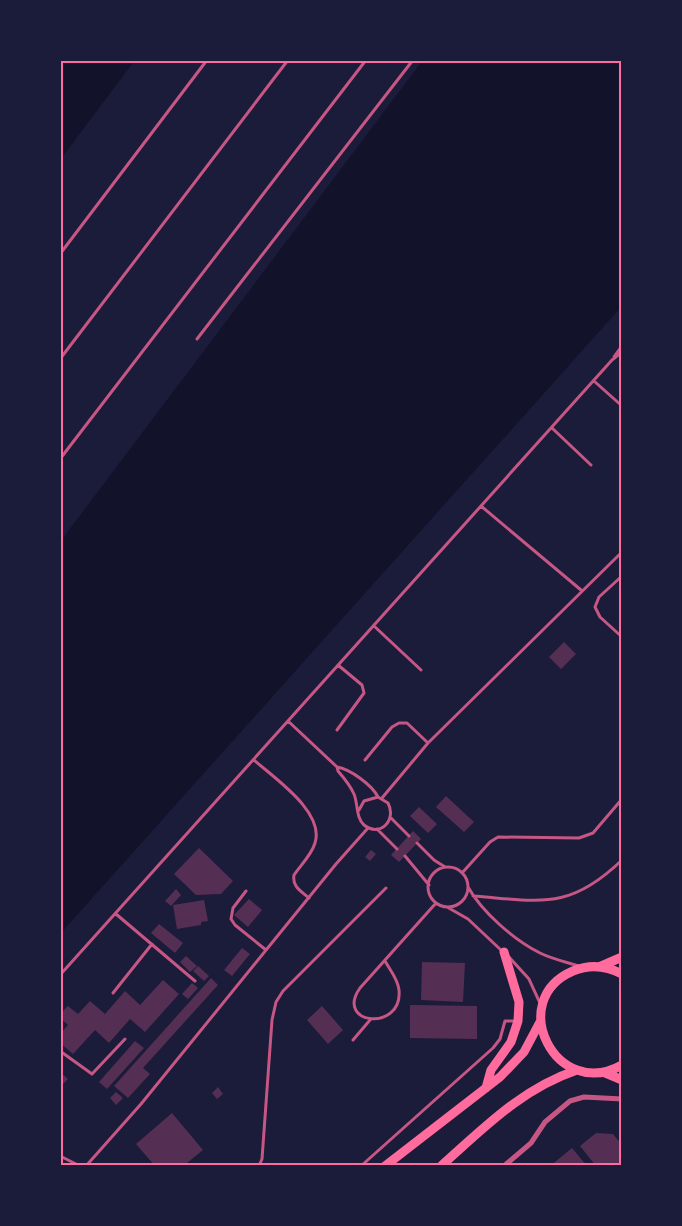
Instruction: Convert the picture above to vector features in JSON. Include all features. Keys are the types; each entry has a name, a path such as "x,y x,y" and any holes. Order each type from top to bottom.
{"main road":[{"path":"486,1088 491,1070 511,1042 518,1021 519,1002 504,952"},
{"path":"599,967 622,957"},
{"path":"385,1166 486,1088 524,1052 540,1022 542,1008 548,994 557,982 570,973 584,968 599,967 622,974"},
{"path":"540,1022 544,1038 552,1052 563,1063 577,1070 603,1072 622,1080"},
{"path":"603,1072 622,1065"},
{"path":"441,1166 521,1097 557,1077 577,1070"}],"street":[{"path":"504,1166 531,1143 545,1122 570,1101 584,1096 622,1099"}],"lane":[{"path":"60,254 207,60"},
{"path":"60,359 288,60"},
{"path":"60,459 366,60"},
{"path":"197,339 413,60"},
{"path":"60,975 594,381 622,346"},
{"path":"612,360 622,352"},
{"path":"594,381 622,406"},
{"path":"552,428 591,465"},
{"path":"482,506 581,590"},
{"path":"359,810 364,801 380,797 428,742 622,552"},
{"path":"622,576 599,597 596,607 600,617 622,637"},
{"path":"374,626 421,670"},
{"path":"337,730 364,693 362,685 338,665"},
{"path":"288,721 337,767 353,793 360,820 368,828 377,829 386,825 391,818"},
{"path":"365,760 399,723 407,723 428,742"},
{"path":"254,760 304,806 313,818 316,831 315,845 293,878 296,888 309,898"},
{"path":"337,767 344,768 370,785 390,807 391,818 409,836"},
{"path":"462,873 489,842 498,837 579,838 589,836 597,830 622,800"},
{"path":"86,1166 141,1104 368,828"},
{"path":"377,829 397,849"},
{"path":"417,843 434,860 462,873 480,906 528,946 584,968"},
{"path":"405,856 429,885"},
{"path":"473,896 527,901 560,899 572,896 596,882 622,860"},
{"path":"447,867 433,875 429,885 430,895 436,903 468,919 504,952 529,979 542,1008"},
{"path":"447,907 462,902 468,887"},
{"path":"259,1166 262,1158 272,1020 276,1002 283,991 386,888"},
{"path":"246,891 233,908 231,919 266,950"},
{"path":"370,1020 362,1017 356,1011 355,994 436,903"},
{"path":"116,914 195,981"},
{"path":"113,993 152,944"},
{"path":"353,1040 370,1020 385,1016 392,1011 399,998 397,982 385,961"},
{"path":"361,1166 497,1044 505,1021 518,1021"},
{"path":"60,1051 92,1074 125,1039"},
{"path":"60,1156 80,1166"}],"shaded area":[{"path":"60,60 135,60 60,160"},
{"path":"423,60 622,60 622,306 60,934 60,542"}],"building":[{"path":"564,642 576,654 561,669 549,657"},
{"path":"446,796 474,822 464,832 436,807"},
{"path":"419,807 437,824 428,833 410,816"},
{"path":"413,831 421,839 399,862 391,855"},
{"path":"199,848 233,881 221,894 196,895 174,874"},
{"path":"371,850 376,854 370,861 365,857"},
{"path":"176,889 181,895 171,906 165,901"},
{"path":"249,899 262,910 248,927 234,915"},
{"path":"204,900 208,921 201,922 201,925 177,929 173,905"},
{"path":"159,924 183,943 175,953 151,933"},
{"path":"242,948 250,954 232,976 224,970"},
{"path":"186,956 197,966 190,972 180,962"},
{"path":"422,962 465,963 463,1002 421,1000"},
{"path":"198,966 209,976 204,981 193,971"},
{"path":"211,978 218,985 143,1068 150,1074 128,1098 114,1086"},
{"path":"163,980 179,994 145,1032 130,1019 109,1043 95,1030 73,1054 60,1043 60,1034 68,1025 60,1018 60,1014 68,1006 78,1014 90,1001 105,1014 125,991 140,1005"},
{"path":"192,983 198,988 188,999 182,994"},
{"path":"410,1005 477,1006 477,1039 410,1038"},
{"path":"322,1006 343,1030 328,1044 307,1020"},
{"path":"135,1041 144,1048 107,1089 99,1082"},
{"path":"60,1072 68,1079 63,1084 60,1081"},
{"path":"218,1087 223,1094 217,1099 212,1093"},
{"path":"116,1092 123,1098 116,1105 110,1098"},
{"path":"172,1113 203,1150 187,1163 190,1166 155,1166 136,1144"},
{"path":"596,1133 613,1134 622,1145 622,1160 615,1166 596,1166 580,1146"},
{"path":"572,1148 587,1166 550,1166"}]}
